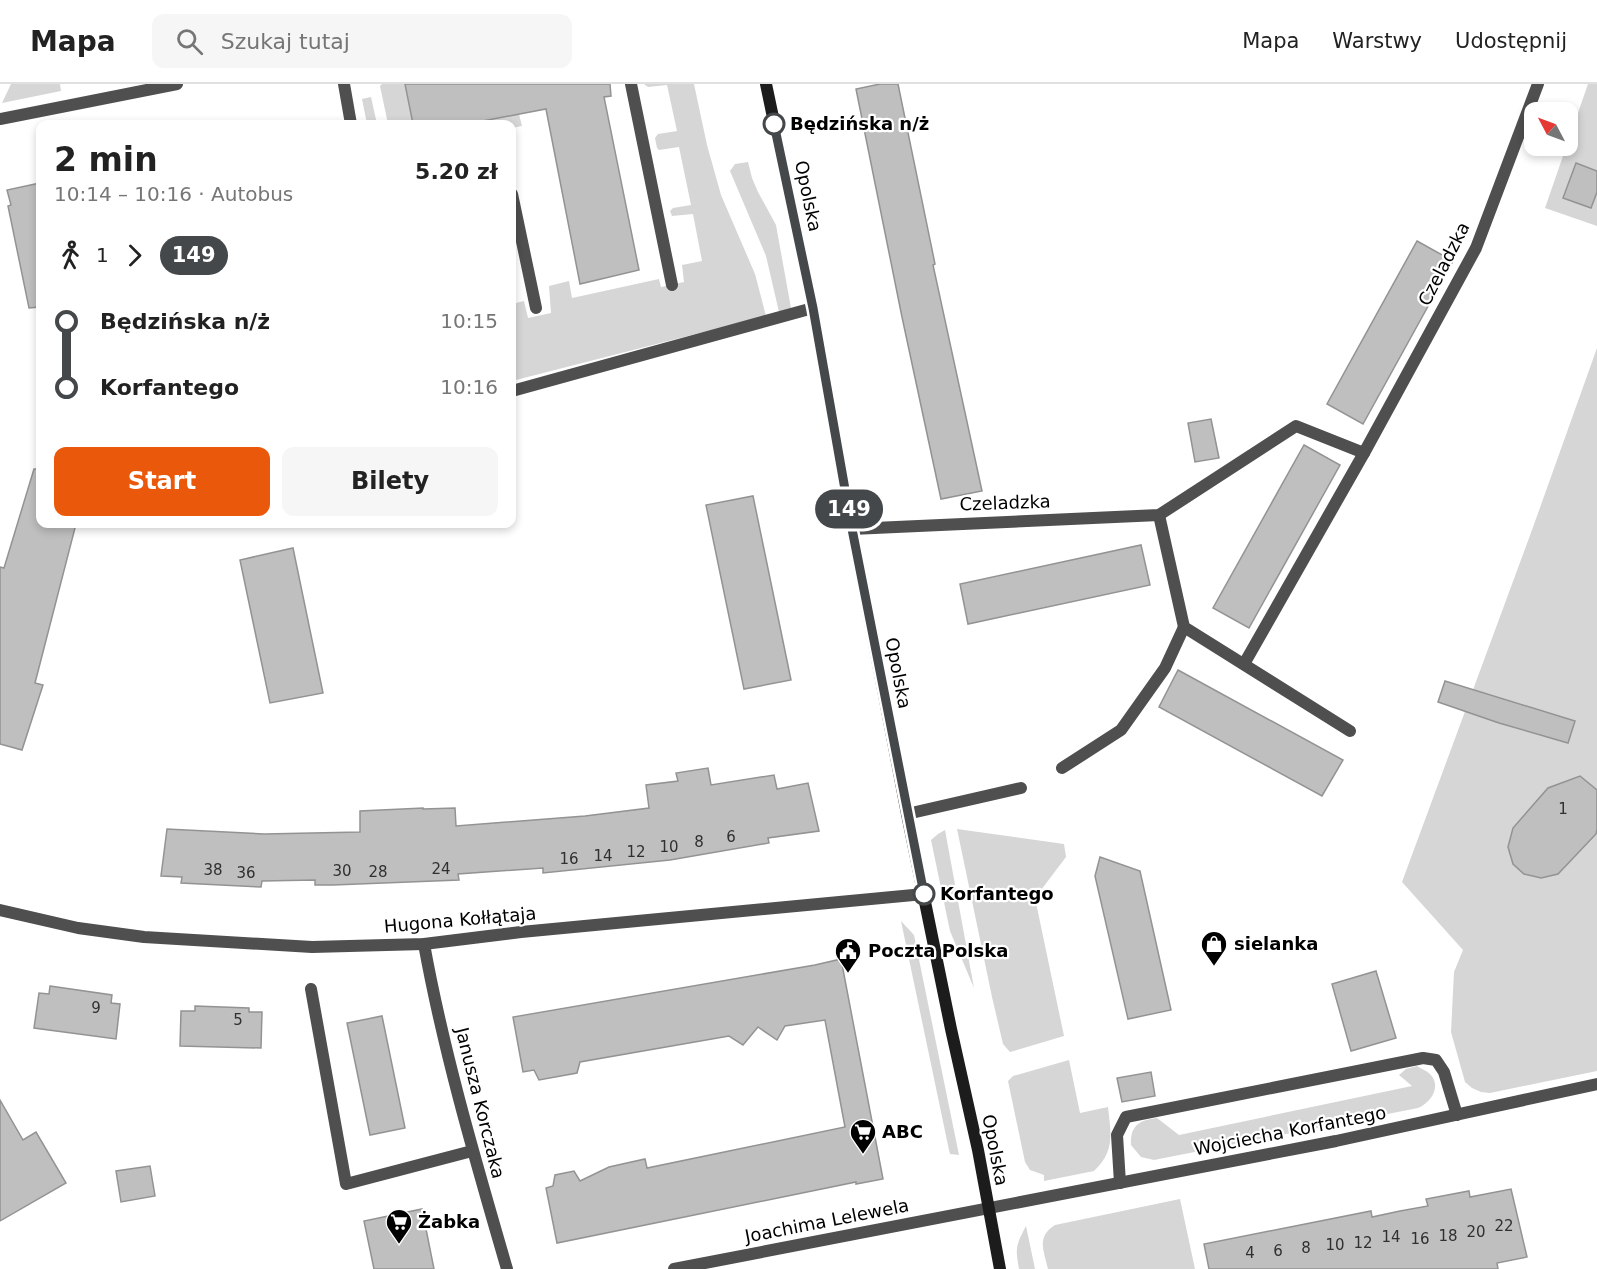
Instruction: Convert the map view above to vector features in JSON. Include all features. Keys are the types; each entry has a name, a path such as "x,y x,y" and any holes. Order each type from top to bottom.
{"street":[{"path":"0,119 177,84"},
{"path":"344,84 350,120"},
{"path":"631,84 672,285"},
{"name":"Opolska","path":"766,84 813,308 852,529 907,814 978,1150 1000,1269"},
{"name":"Czeladzka","path":"1244,664 1364,453 1476,248 1538,84"},
{"path":"516,213 536,308"},
{"path":"516,390 813,308"},
{"path":"1062,768 1122,730 1166,668 1184,627 1159,515 1296,426 1364,453"},
{"name":"Czeladzka","path":"852,529 1159,515"},
{"path":"1184,627 1350,731"},
{"path":"907,814 1021,788"},
{"name":"Hugona Kołłątaja","path":"0,910 78,928 155,938 312,947 424,944 520,932 924,894"},
{"name":"Janusza Korczaka","path":"424,944 472,1151 507,1269"},
{"path":"311,989 346,1184 472,1151"},
{"path":"1120,1183 1117,1135 1126,1117 1423,1058 1436,1060 1444,1072 1457,1115"},
{"name":"Wojciecha Korfantego","path":"988,1208 1336,1141 1597,1084"},
{"name":"Joachima Lelewela","path":"674,1269 988,1208"}],"shaded area":[{"path":"11,84 60,84 61,91 2,103"},
{"path":"382,84 405,84 412,120 387,120 380,86"},
{"path":"644,84 694,84 721,195 755,274 766,316 516,380 516,303 524,301 528,318 551,313 549,286 569,281 572,298 659,279 661,287 684,282 682,265 702,261 693,214 672,216 670,211 673,208 691,205 679,147 659,150 655,138 658,134 677,131 667,85 648,87"},
{"path":"1588,84 1597,84 1597,226 1545,208 1563,156 1578,156 1578,113"},
{"path":"371,97 376,120 366,120 362,99"},
{"path":"519,114 522,126 516,127 516,120 488,120"},
{"path":"748,162 758,192 776,225 791,308 779,312 766,256 730,171 735,164"},
{"path":"1597,348 1597,1071 1490,1093 1481,1092 1465,1082 1451,1032 1454,972 1463,950 1402,882"},
{"path":"957,829 1064,844 1066,857 1035,898 1064,1036 1010,1052 1003,1044"},
{"path":"945,830 974,988 950,931 931,840"},
{"path":"901,921 914,935 959,1155 950,1154 949,1150"},
{"path":"1069,1060 1080,1113 1108,1107 1110,1142 1101,1164 1094,1171 1044,1181 1044,1175 1030,1170 1025,1162 1008,1081 1013,1076"},
{"path":"1417,1066 1430,1074 1435,1084 1431,1098 1418,1108 1154,1160 1141,1157 1131,1145 1134,1129 1145,1120 1157,1118 1179,1135 1412,1086 1399,1075 1406,1069"},
{"path":"1180,1199 1195,1269 1048,1269 1043,1250 1043,1239 1055,1225"},
{"path":"1026,1226 1035,1269 1019,1269 1017,1247"}],"building":[{"path":"405,84 610,84 611,96 604,97 639,270 580,284 546,109 488,120 412,120"},
{"path":"880,84 898,84 935,264 933,265 982,491 941,499 856,89"},
{"path":"1576,163 1597,171 1597,192 1591,208 1563,198"},
{"path":"36,184 36,307 29,308 8,206 11,205 7,190"},
{"path":"1417,241 1453,261 1363,424 1327,404"},
{"path":"1211,419 1219,458 1195,462 1188,423"},
{"path":"1304,445 1340,465 1249,628 1213,608"},
{"path":"34,469 36,469 36,528 75,528 35,683 43,685 22,750 0,744 0,567 4,568"},
{"path":"753,496 791,680 744,689 706,505"},
{"path":"1141,545 1150,585 968,624 960,584"},
{"path":"293,548 323,693 270,703 240,560"},
{"path":"1178,670 1343,760 1322,796 1159,707"},
{"path":"1445,681 1575,721 1568,743 1438,702"},
{"path":"708,768 711,785 774,775 777,789 808,783 819,831 768,838 769,843 670,860 543,873 543,868 458,874 459,880 333,885 315,885 315,880 262,881 261,887 181,883 182,877 161,876 167,829 264,834 360,832 360,811 423,808 455,808 456,826 585,816 649,808 646,785 678,781 676,773"},
{"path":"1580,776 1597,790 1596,834 1558,874 1541,878 1524,874 1513,864 1508,847 1513,828 1548,788"},
{"path":"1100,857 1140,871 1171,1010 1128,1019 1095,876"},
{"path":"841,959 883,1179 856,1184 856,1182 557,1243 546,1188 553,1186 555,1175 574,1171 580,1181 609,1167 645,1159 647,1168 845,1127 825,1020 785,1026 777,1040 758,1027 743,1045 729,1036 580,1062 577,1073 539,1080 534,1070 523,1072 513,1017"},
{"path":"1376,971 1396,1038 1351,1051 1332,984"},
{"path":"50,986 112,995 111,1003 120,1004 116,1039 34,1028 39,993 49,994"},
{"path":"195,1006 249,1008 249,1012 262,1012 261,1048 180,1046 181,1011 195,1011"},
{"path":"382,1016 405,1128 370,1135 347,1023"},
{"path":"1151,1072 1155,1096 1122,1102 1117,1078"},
{"path":"0,1100 23,1140 36,1132 66,1183 0,1221"},
{"path":"150,1166 155,1196 121,1202 116,1171"},
{"path":"1511,1189 1527,1257 1497,1263 1498,1269 1209,1269 1204,1244 1371,1211 1372,1217 1428,1206 1426,1199 1469,1191 1470,1197"},
{"name":"Żabka","path":"422,1209 434,1269 374,1269 364,1221"}],"bus line":[{"name":"149","path":"774,124 813,308 852,529 924,894"}],"place":[{"name":"Będzińska n/ż","path":"774,124"},
{"name":"Korfantego","path":"924,894"},
{"name":"sielanka","path":"1214,967"},
{"name":"Poczta Polska","path":"848,974"},
{"name":"ABC","path":"863,1155"},
{"name":"Żabka","path":"399,1245"}]}
